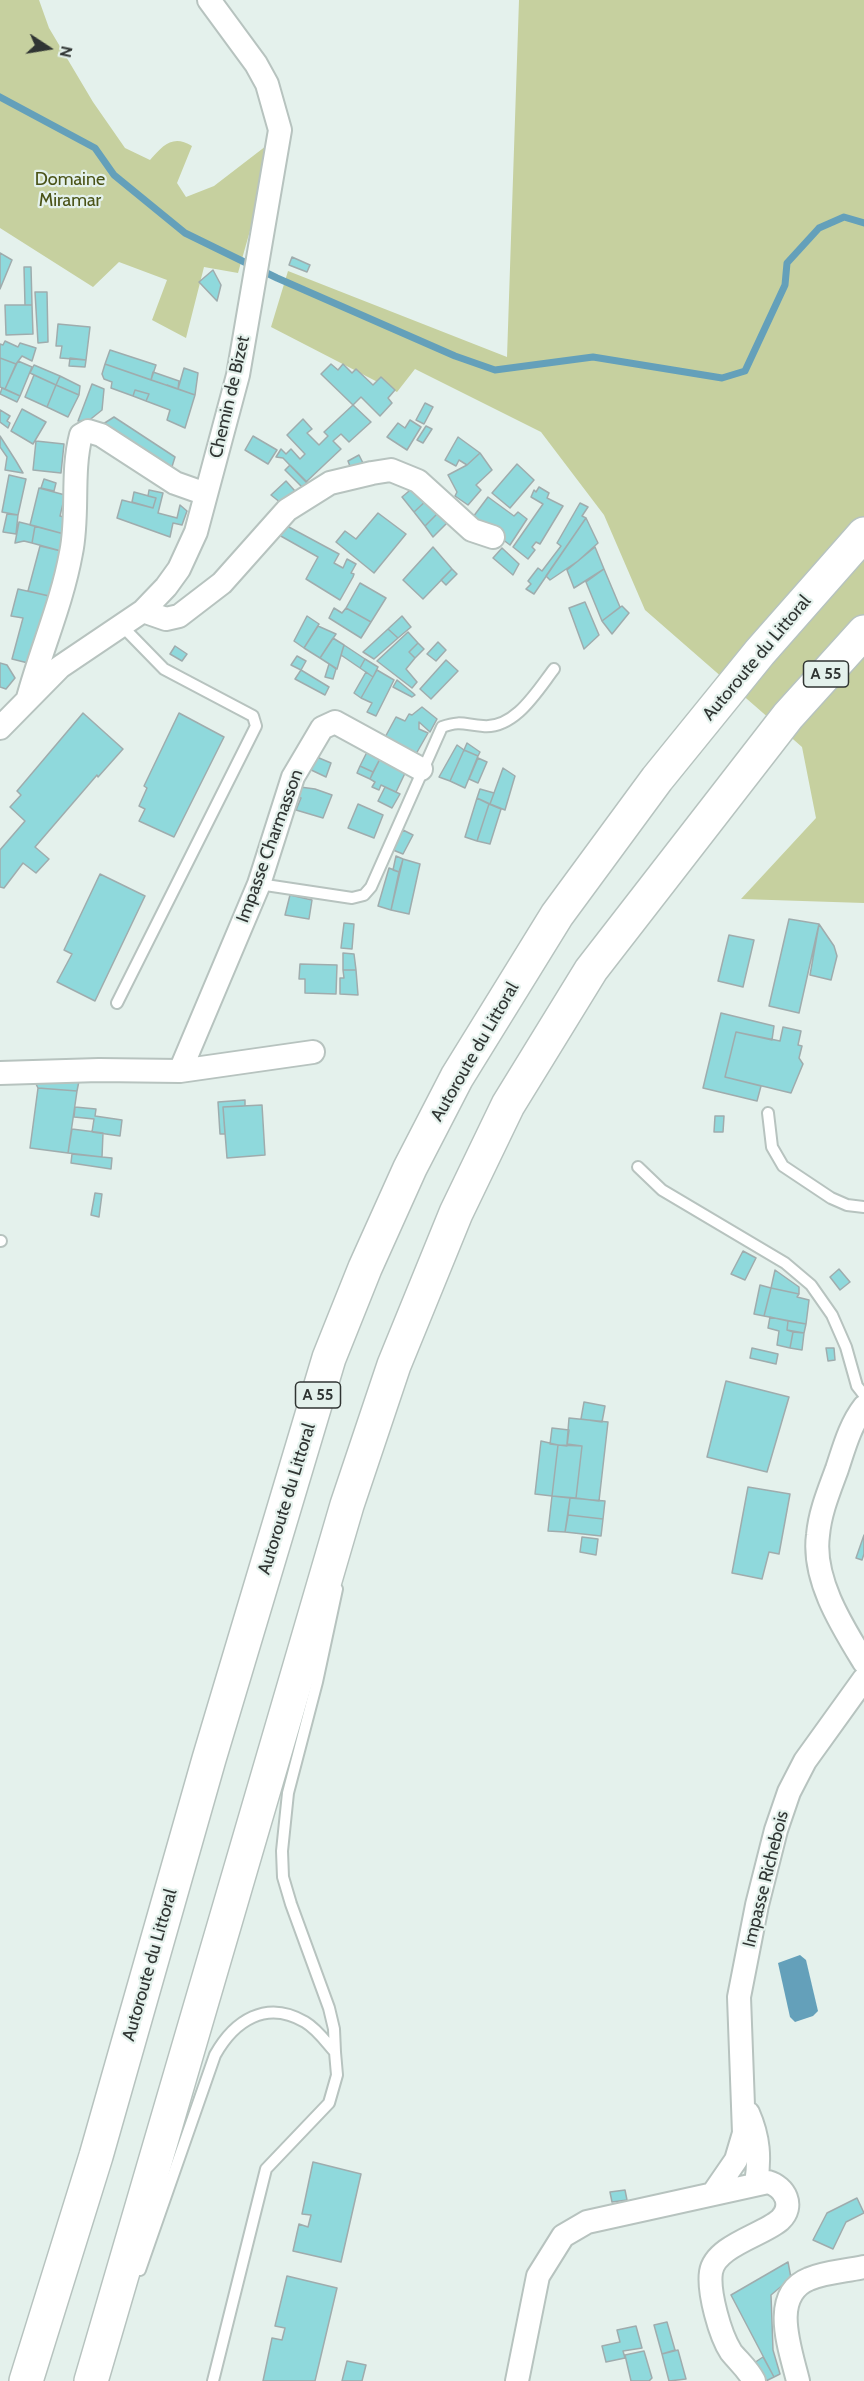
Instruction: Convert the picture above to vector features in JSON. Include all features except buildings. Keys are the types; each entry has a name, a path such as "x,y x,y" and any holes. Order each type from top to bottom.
{"highway":[{"name":"Autoroute du Littoral","path":"26,2381 96,2156 216,1737 329,1358 365,1268 410,1168 457,1077 557,915 657,778 760,652 864,534"},
{"name":"A 55","path":"92,2377 347,1505 394,1365 456,1213 508,1105 591,970 788,716 864,632"}],"street":[{"name":"Chemin de Bizet","path":"0,728 60,667 123,627 166,587 188,553 206,494 238,375 279,144 278,116 270,91 256,64 209,0"},
{"path":"27,700 72,551 81,435 88,430 101,435 175,483 206,494"},
{"path":"142,611 166,619 179,616 222,583 287,510 330,483 372,473 391,470 418,481 472,530 494,537"},
{"name":"Impasse Charmasson","path":"180,1071 259,884 292,777 322,728 335,722 421,769"},
{"path":"0,1073 99,1070 180,1071 313,1052"},
{"path":"864,1407 849,1434 821,1514 817,1538 819,1564 828,1594 864,1662"},
{"name":"Impasse Richebois","path":"714,2192 736,2160 744,2133 739,1997 757,1905 776,1830 789,1792 805,1761 864,1679"},
{"name":"Impasse Richebois","path":"743,2101 757,2134 760,2160 756,2184"},
{"path":"517,2381 538,2276 563,2236 587,2222 714,2192 768,2182 777,2185 786,2193 787,2207 781,2219 746,2237 718,2259 711,2269 711,2295 730,2350 735,2381"},
{"path":"798,2381 786,2319 786,2308 795,2290 810,2278 864,2267"},
{"path":"730,2350 748,2370 754,2381"}],"lane":[{"path":"117,1003 256,726 253,716 164,669 123,627"},
{"path":"259,884 352,898 364,895 370,887 421,769 442,727 458,721 485,727 501,724 524,708 554,669"},
{"path":"768,1113 772,1147 783,1166 831,1198 847,1205 864,1207"},
{"path":"638,1167 662,1190 785,1263 811,1285 832,1315 846,1347 857,1386 864,1395"},
{"path":"213,2381 266,2169 329,2103 337,2075 334,2029 329,2008 283,1877 282,1851 288,1793 318,1682 339,1575 347,1505"},
{"path":"133,2287 215,2055 225,2036 239,2023 253,2016 268,2013 286,2014 305,2022 335,2052"},
{"path":"92,2377 128,2297"}],"green space":[{"name":"Domaine Miramar","path":"0,0 39,0 49,28 93,102 125,148 150,160 164,146 174,141 192,146 177,183 186,197 214,186 266,146 259,199 238,273 204,267 186,338 152,320 167,280 119,262 93,287 0,228"},
{"path":"519,0 864,0 864,903 741,899 816,818 802,747 645,610 604,515 541,432 415,369 397,392 271,327 288,271 507,357"}],"water":[{"path":"800,1955 806,1960 818,2011 813,2016 795,2022 790,2017 778,1963"}],"waterway":[{"path":"0,97 95,148 114,175 185,233 277,278 455,356 495,370 593,357 722,378 745,371 785,285 787,263 819,228 844,217 864,223"}]}
